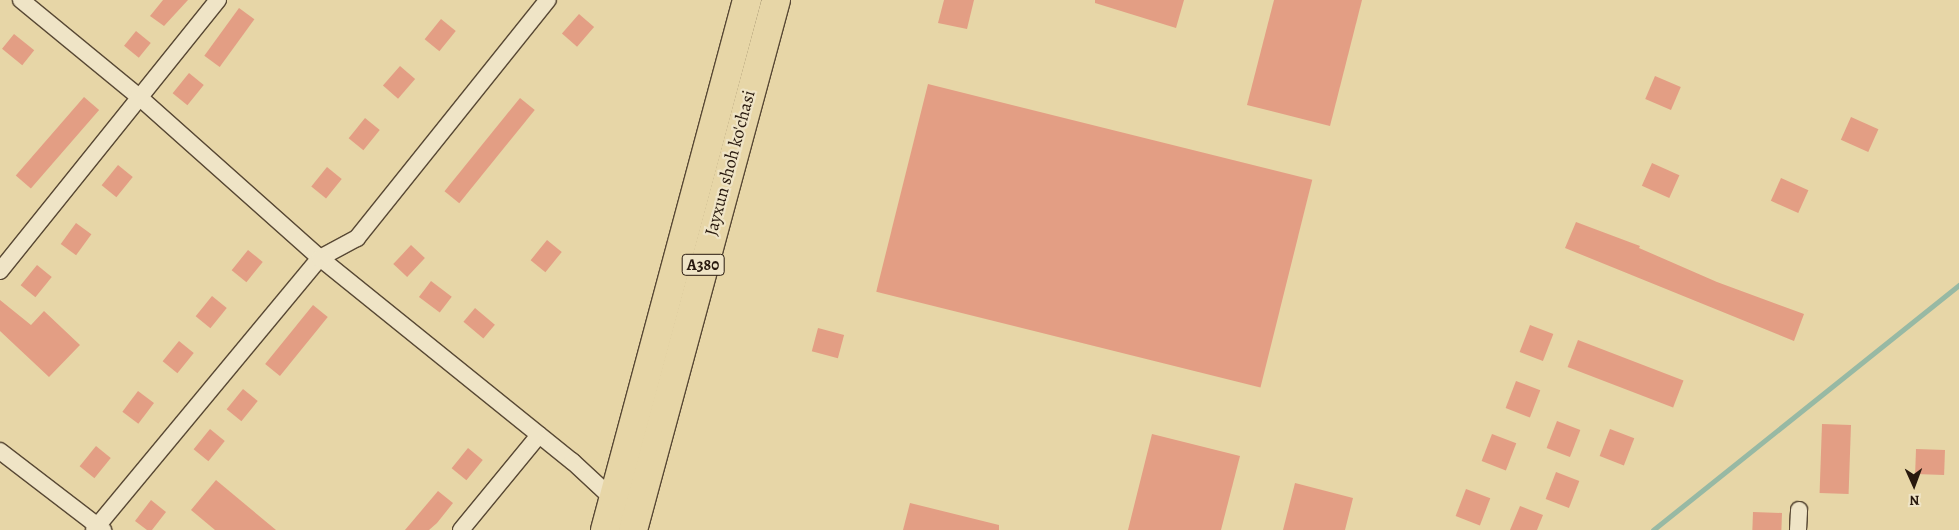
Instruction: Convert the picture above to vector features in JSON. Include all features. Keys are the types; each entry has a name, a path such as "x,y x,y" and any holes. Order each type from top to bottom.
{"highway":[{"name":"Jayxun shoh ko'chasi","path":"605,530 747,0"},
{"name":"Jayxun shoh ko'chasi","path":"633,530 776,0"}],"street":[{"path":"21,0 138,96 320,258 539,435 613,499"},
{"path":"0,271 138,96 218,0"},
{"path":"0,451 98,528 320,258 357,238 548,0"},
{"path":"461,530 539,435"},
{"path":"1798,530 1799,510"}],"building":[{"path":"163,0 188,0 164,26 150,16"},
{"path":"944,0 974,0 967,29 938,23"},
{"path":"1095,0 1184,0 1176,28 1095,3"},
{"path":"1274,0 1362,0 1330,126 1247,105"},
{"path":"239,8 254,19 220,67 204,56"},
{"path":"579,14 594,27 577,47 562,34"},
{"path":"441,19 456,31 439,51 425,39"},
{"path":"136,31 151,43 139,58 124,46"},
{"path":"14,34 34,50 22,65 2,49"},
{"path":"400,66 415,79 398,99 383,86"},
{"path":"189,73 204,85 187,105 173,93"},
{"path":"1655,76 1681,87 1671,110 1645,99"},
{"path":"928,84 1312,180 1260,387 876,292"},
{"path":"84,97 99,110 31,189 16,175"},
{"path":"520,98 535,110 459,203 444,191"},
{"path":"1851,117 1878,129 1868,152 1841,140"},
{"path":"365,118 380,130 363,150 349,138"},
{"path":"1652,163 1679,175 1669,198 1642,186"},
{"path":"118,165 133,177 116,197 102,185"},
{"path":"327,167 342,179 326,198 311,186"},
{"path":"1781,178 1808,190 1798,213 1771,201"},
{"path":"1576,222 1640,246 1639,248 1717,282 1804,314 1794,341 1565,248"},
{"path":"76,223 91,234 76,255 61,244"},
{"path":"547,240 562,252 545,272 531,260"},
{"path":"411,245 425,258 407,277 393,264"},
{"path":"248,250 263,262 246,282 232,270"},
{"path":"37,265 52,277 35,297 21,285"},
{"path":"431,281 452,297 440,313 419,297"},
{"path":"212,296 227,308 210,328 196,316"},
{"path":"0,300 31,325 44,311 80,345 49,377 0,331"},
{"path":"313,305 328,317 280,376 265,364"},
{"path":"475,308 495,325 483,339 463,322"},
{"path":"1530,325 1553,334 1543,361 1520,352"},
{"path":"818,328 844,335 838,358 812,351"},
{"path":"1578,340 1683,380 1673,408 1568,367"},
{"path":"179,341 194,353 177,373 163,361"},
{"path":"1516,381 1540,390 1530,417 1506,408"},
{"path":"243,389 258,401 241,421 227,409"},
{"path":"138,391 154,403 138,424 122,412"},
{"path":"1557,421 1580,430 1570,457 1547,448"},
{"path":"1822,424 1851,425 1849,494 1820,493"},
{"path":"210,429 225,441 208,461 194,449"},
{"path":"1610,429 1634,438 1624,465 1600,456"},
{"path":"1152,434 1240,456 1221,530 1128,530"},
{"path":"1492,434 1516,443 1506,470 1482,461"},
{"path":"96,446 111,458 94,478 80,466"},
{"path":"468,448 483,460 466,480 452,468"},
{"path":"1916,449 1945,450 1944,475 1915,474"},
{"path":"1556,472 1579,481 1569,508 1546,499"},
{"path":"216,480 276,530 215,530 191,510"},
{"path":"1295,483 1353,498 1345,530 1283,530"},
{"path":"1466,489 1490,498 1480,525 1456,516"},
{"path":"438,491 453,503 437,523 429,530 405,530"},
{"path":"151,500 166,512 152,530 147,530 135,521"},
{"path":"910,503 999,525 999,530 903,530"},
{"path":"1520,506 1543,515 1537,530 1510,530"},
{"path":"1753,512 1782,513 1781,530 1752,530"}],"waterway":[{"path":"1653,530 1959,285"}]}
